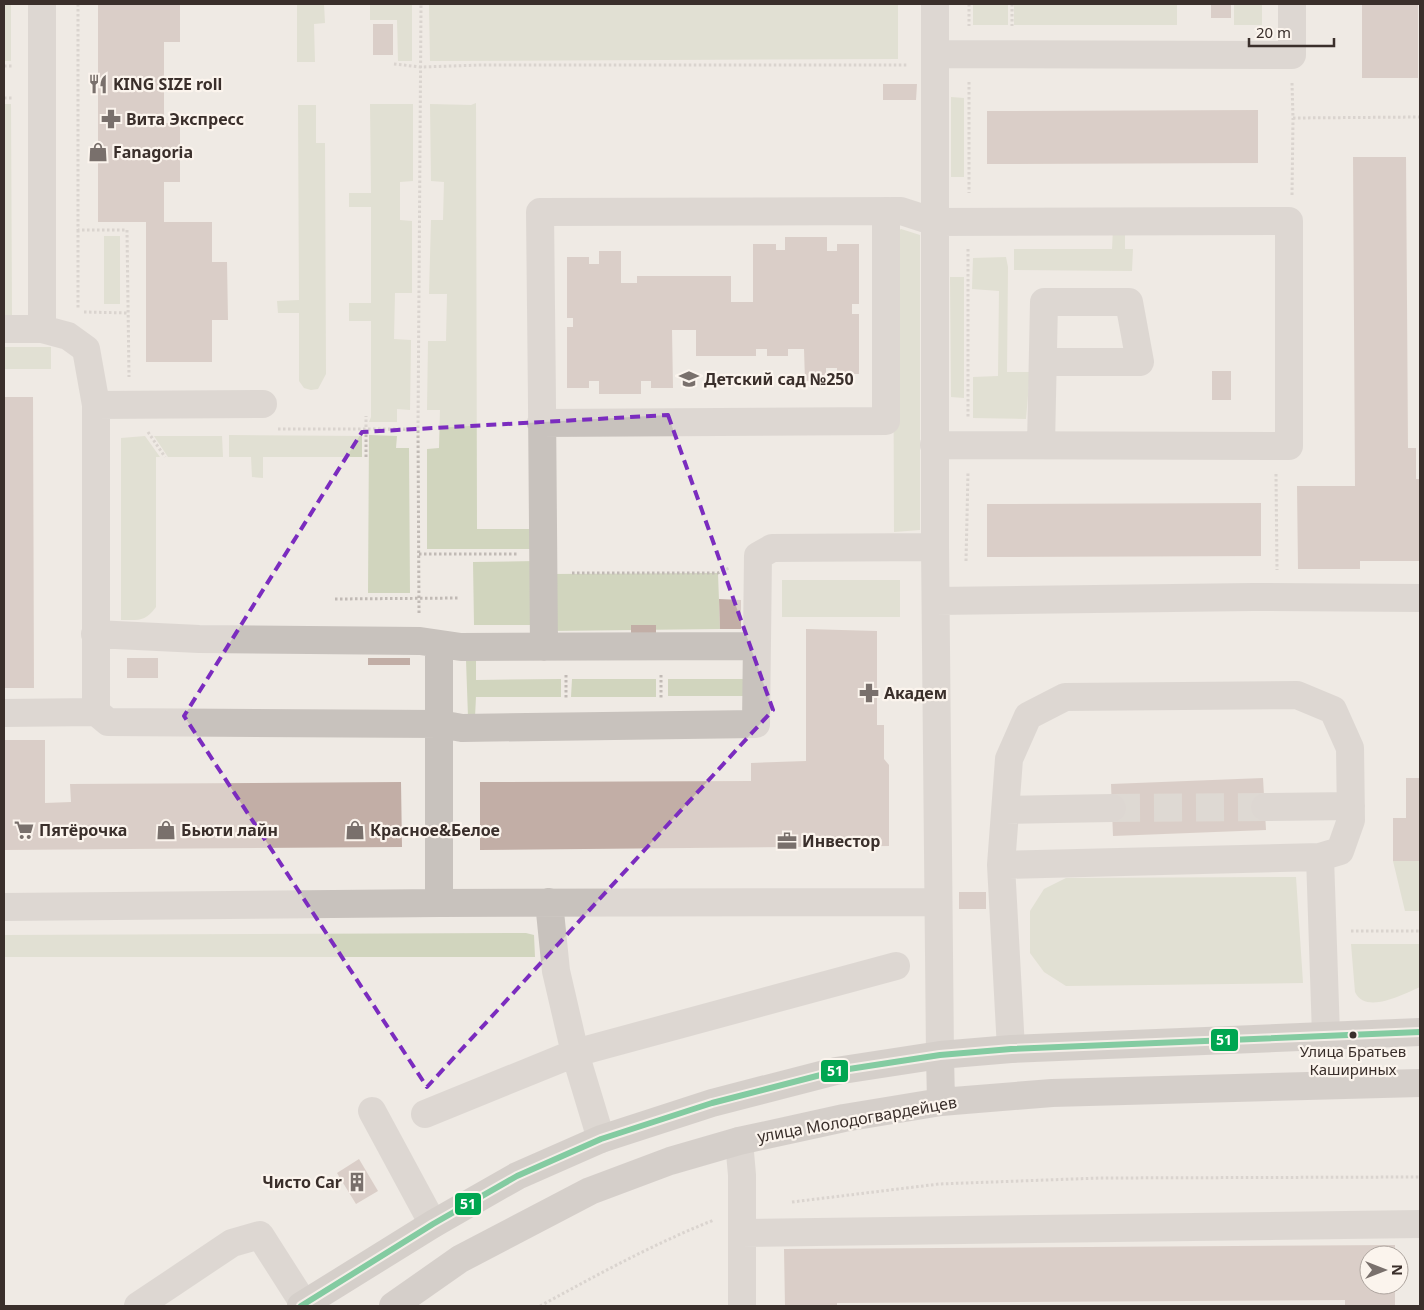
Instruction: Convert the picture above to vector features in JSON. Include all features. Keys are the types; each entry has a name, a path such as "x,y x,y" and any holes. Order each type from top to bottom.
{"main road":[{"path":"1391,1033 1420,1019"},
{"path":"302,1305 433,1224 517,1176 601,1139 712,1103 826,1074 940,1055 1011,1049 1420,1032"},
{"path":"940,1055 941,1102"},
{"name":"улица Молодогвардейцев","path":"393,1306 460,1259 590,1191 670,1161 739,1141 844,1118 941,1102 1052,1093 1420,1083"}],"lane":[{"path":"42,4 42,329"},
{"path":"935,4 934,445 940,1055"},
{"path":"935,65 970,54 1292,55 1292,4"},
{"path":"541,423 886,421 886,211"},
{"path":"555,647 544,554 540,212 901,211 935,222 1289,220 1289,446 934,445"},
{"path":"4,329 42,329 68,336 86,349 96,405 96,712"},
{"path":"1042,445 1044,362"},
{"path":"96,405 129,405 267,417"},
{"path":"4,713 96,712 108,722 440,724 462,728 756,724 758,556 772,548 935,547"},
{"path":"936,601 1420,598"},
{"path":"95,634 199,639 429,643 461,647 757,646"},
{"path":"429,643 440,724 439,903"},
{"path":"1001,865 1320,857 1340,851 1351,820 1350,748 1333,710 1297,694 1065,697 1028,716 1009,759 1001,865 1011,1049"},
{"path":"1265,807 1351,806"},
{"path":"1006,810 1112,808"},
{"path":"1320,857 1326,1035"},
{"path":"4,908 549,902 938,902"},
{"path":"549,902 556,971 575,1053 601,1139"},
{"path":"424,1114 575,1053 896,966"},
{"path":"372,1111 433,1224"},
{"path":"739,1141 742,1174 742,1306"},
{"path":"742,1233 1420,1224"},
{"path":"138,1306 232,1243 260,1235 302,1305"}],"path":[{"path":"78,4 78,312 128,313"},
{"path":"421,4 418,428 419,598 429,643"},
{"path":"965,600 968,446 969,4"},
{"path":"1289,220 1292,194 1292,55"},
{"path":"394,64 421,67 480,65 935,65"},
{"path":"1293,118 1420,117"},
{"path":"78,230 128,230 129,405"},
{"path":"366,416 366,457"},
{"path":"267,417 366,429 418,428"},
{"path":"156,430 146,430 165,457"},
{"path":"1276,473 1278,598"},
{"path":"419,554 544,554 551,574 718,572 758,556"},
{"path":"334,598 459,598"},
{"path":"555,647 567,726"},
{"path":"664,726 660,717 660,657 668,647"},
{"path":"1322,931 1420,931"}],"highlighted area":[{"path":"668,415 773,710 427,1087 184,716 362,432"}],"green space":[{"path":"4,4 11,4 11,61 4,61"},
{"path":"297,4 324,4 325,23 314,24 315,62 297,62"},
{"path":"370,4 412,4 412,61 398,61 397,20 370,20"},
{"path":"429,4 898,4 898,59 430,61"},
{"path":"973,4 1008,4 1008,25 973,25"},
{"path":"1014,4 1177,4 1177,25 1014,25"},
{"path":"1234,4 1262,4 1262,25 1234,25"},
{"path":"951,97 964,98 964,177 951,177"},
{"path":"476,103 477,529 536,529 536,549 427,549 427,449 439,448 440,410 427,410 428,341 446,341 447,294 429,294 431,220 443,220 444,182 431,181 430,104 471,105"},
{"path":"4,104 11,104 12,316 4,316"},
{"path":"370,104 413,104 413,181 400,182 400,220 412,221 412,293 395,293 394,339 411,340 410,410 397,409 397,422 369,422 371,417 371,321 349,321 349,303 371,303 371,207 349,207 349,193 371,193"},
{"path":"298,105 316,105 316,143 325,143 326,374 318,389 311,390 304,388 299,381 299,313 278,313 277,301 299,300"},
{"path":"901,229 920,235 920,530 894,532 893,235"},
{"path":"1113,229 1125,229 1125,249 1133,249 1132,271 1014,270 1014,249 1112,249"},
{"path":"104,236 120,236 120,304 104,304"},
{"path":"1006,257 1008,267 1007,372 1030,372 1026,419 973,418 973,377 998,376 999,291 972,289 973,258"},
{"path":"950,277 964,277 964,398 951,397"},
{"path":"4,347 51,347 51,369 4,369"},
{"path":"229,435 362,436 362,457 263,457 263,478 252,477 251,457 229,457"},
{"path":"369,435 397,436 396,448 409,448 410,593 368,593"},
{"path":"145,436 160,457 156,457 156,607 145,618 121,620 121,438"},
{"path":"154,436 222,436 223,457 168,457"},
{"path":"536,561 537,625 474,625 473,562"},
{"path":"718,573 720,629 551,631 551,574"},
{"path":"782,580 900,580 900,617 782,617"},
{"path":"476,659 476,680 561,679 561,697 476,697 475,717 468,717 466,660"},
{"path":"572,679 656,679 656,697 571,697"},
{"path":"668,679 745,679 744,696 668,696"},
{"path":"1393,861 1420,861 1420,911 1405,911"},
{"path":"1296,877 1303,983 1066,986 1044,972 1030,953 1030,911 1044,889 1066,878"},
{"path":"526,933 534,935 535,957 4,957 4,935"},
{"path":"1351,944 1420,944 1420,987 1385,1001 1367,1002 1360,999 1355,992"}],"building":[{"path":"98,4 180,4 180,42 164,42 164,123 180,123 180,182 164,182 164,222 212,222 212,262 227,262 228,320 212,320 212,362 146,362 146,222 98,222"},
{"path":"1211,4 1231,4 1231,18 1211,18"},
{"path":"1362,4 1418,4 1418,78 1362,78"},
{"path":"373,24 393,24 393,55 373,55"},
{"path":"883,84 917,84 916,100 883,100"},
{"path":"1258,110 1258,163 987,164 987,111"},
{"path":"1353,157 1406,157 1408,448 1416,448 1416,479 1420,479 1420,561 1360,561 1360,569 1298,569 1297,486 1355,486"},
{"path":"785,237 827,237 827,251 837,251 837,244 859,244 859,304 852,304 852,314 859,314 859,374 837,374 837,368 826,368 826,381 805,381 804,349 788,349 788,356 767,356 767,349 756,349 756,356 696,356 696,330 672,330 673,388 651,388 651,381 641,381 641,394 599,394 599,381 589,381 589,388 567,388 567,327 573,327 573,318 567,318 567,257 589,257 589,264 599,264 599,251 621,251 621,283 637,283 637,276 731,276 731,302 753,302 753,244 776,244 776,250 785,250"},
{"path":"1212,371 1231,371 1231,400 1212,400"},
{"path":"4,397 33,397 34,688 4,688"},
{"path":"1261,503 1261,556 987,557 987,504"},
{"path":"719,599 741,600 741,629 720,629"},
{"path":"631,625 656,625 656,634 631,634"},
{"path":"806,629 877,631 877,725 884,725 884,759 889,765 889,846 480,850 480,782 751,781 751,763 806,761"},
{"path":"127,658 158,658 158,678 127,678"},
{"path":"368,658 410,658 410,665 368,665"},
{"path":"4,740 45,740 45,803 71,802 70,784 401,782 402,847 4,850"},
{"path":"1263,778 1266,830 1113,836 1111,784"},
{"path":"1406,778 1420,778 1420,861 1393,861 1393,818 1406,818"},
{"path":"959,892 986,892 986,909 959,909"},
{"name":"Чисто Car","path":"359,1159 378,1191 356,1204 337,1173"},
{"path":"1359,1245 1359,1295 1395,1295 1395,1306 1345,1306 1345,1300 837,1303 837,1306 785,1306 784,1249"}],"tunnel":[{"path":"1112,808 1265,807"}],"transit line":[{"name":"51","path":"301,1306 433,1224 517,1176 601,1139 712,1103 836,1071 940,1055 1011,1049 1420,1032"}],"place":[{"name":"KING SIZE roll","path":"98,84"},
{"name":"Вита Экспресс","path":"111,119"},
{"name":"Fanagoria","path":"98,152"},
{"name":"Детский сад №250","path":"689,379"},
{"name":"Академ","path":"869,693"},
{"name":"Пятёрочка","path":"24,830"},
{"name":"Бьюти лайн","path":"166,830"},
{"name":"Красное&Белое","path":"355,830"},
{"name":"Инвестор","path":"787,841"},
{"name":"Улица Братьев Кашириных","path":"1353,1035"},
{"name":"Чисто Car","path":"357,1182"}]}
